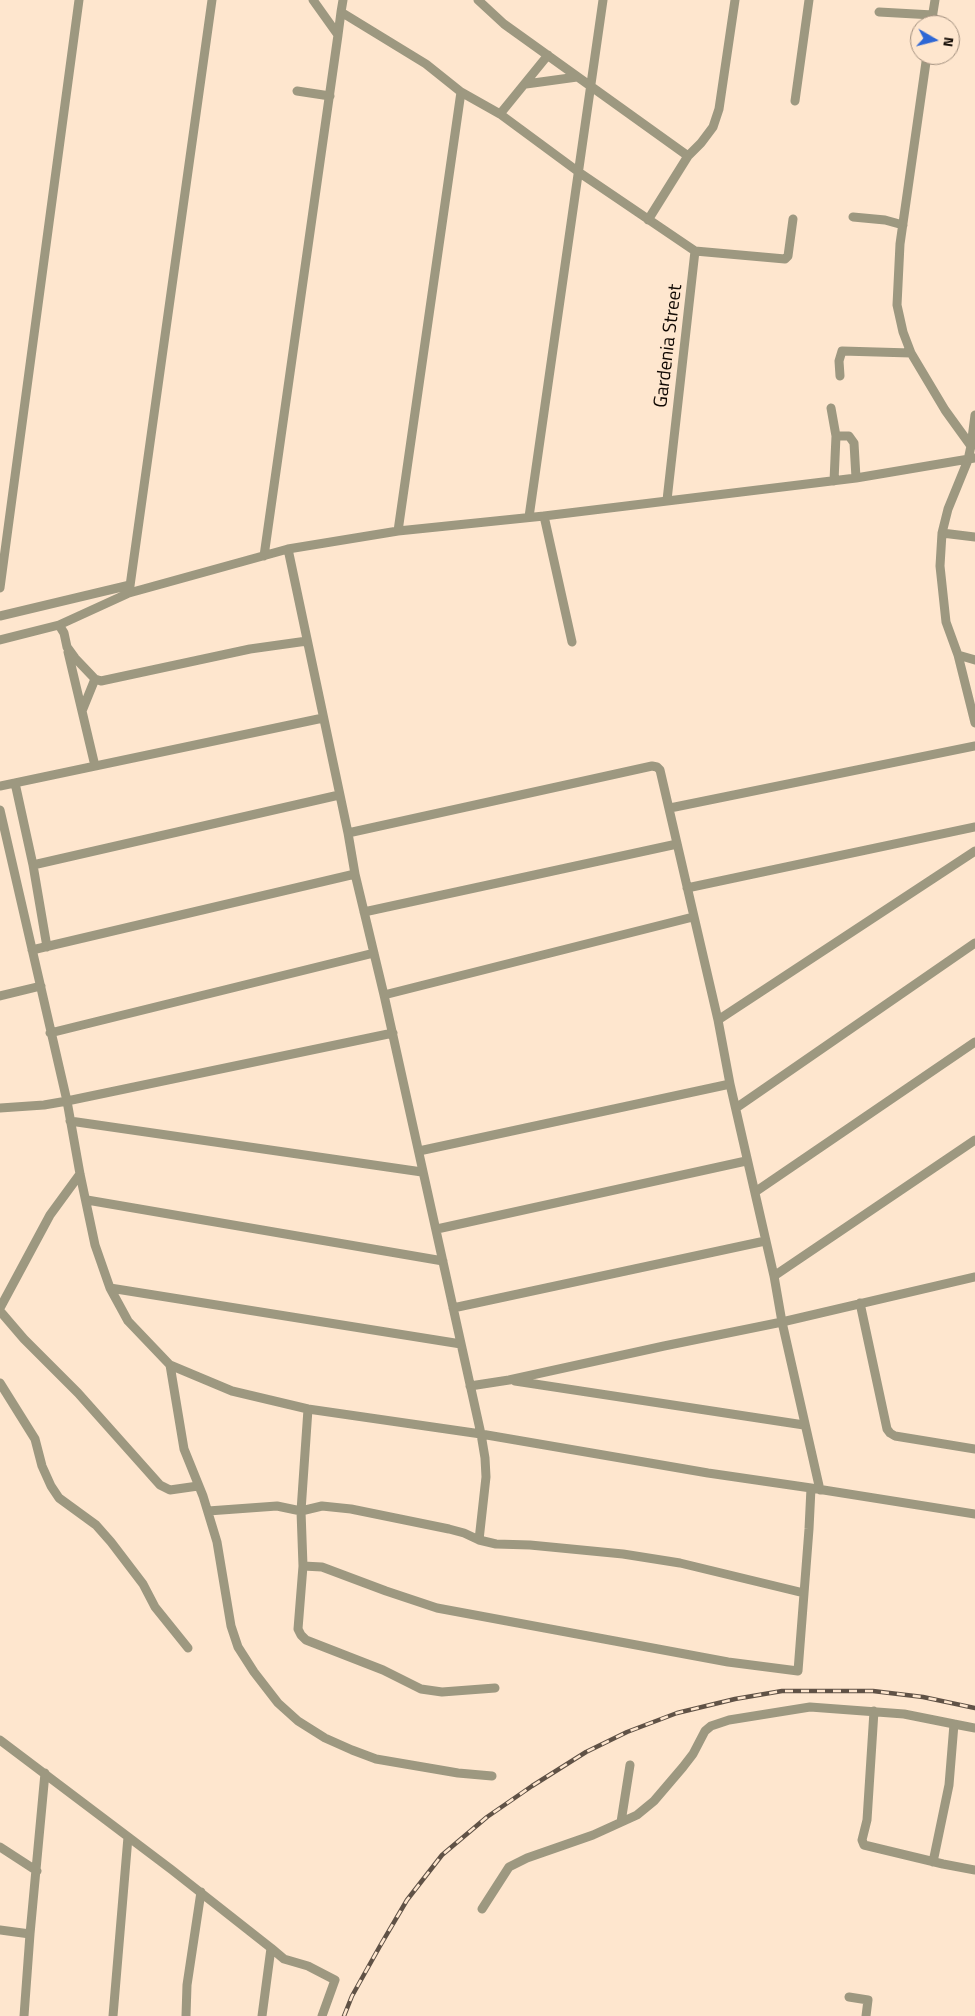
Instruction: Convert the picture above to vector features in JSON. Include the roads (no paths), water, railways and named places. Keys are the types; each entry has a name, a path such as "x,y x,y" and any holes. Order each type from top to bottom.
{"street":[{"path":"0,588 79,0"},
{"path":"129,589 212,0"},
{"path":"313,0 338,35"},
{"path":"264,556 343,0"},
{"path":"478,0 504,24 688,156"},
{"path":"529,517 580,173 603,0"},
{"path":"648,220 688,156 713,127 719,109 735,0"},
{"path":"796,101 808,0"},
{"path":"879,12 933,15 935,0"},
{"path":"341,12 426,64 461,92 500,114 580,173 695,251 785,259 788,256 793,219"},
{"path":"500,114 548,55"},
{"path":"926,65 903,226 897,284 898,305 903,332 911,353 945,410 971,446"},
{"path":"526,84 577,77"},
{"path":"297,92 330,96"},
{"path":"398,531 461,92"},
{"path":"854,217 885,220 903,226"},
{"name":"Gardenia Street","path":"667,500 695,251"},
{"path":"840,376 839,361 842,352 911,353"},
{"path":"831,408 836,436 834,481"},
{"path":"975,415 971,446 972,459 948,508 942,533 940,566 946,622 958,655 975,723"},
{"path":"836,436 849,436 854,444 856,478"},
{"path":"0,616 129,589 288,549 398,531 544,516 834,481 972,459"},
{"path":"544,516 572,642"},
{"path":"942,533 975,536"},
{"path":"288,549 355,874 393,1033 481,1434 486,1477 479,1540"},
{"path":"0,640 59,625 129,589"},
{"path":"59,625 64,633 95,766"},
{"path":"67,646 95,679 108,680 250,649 307,641"},
{"path":"958,655 975,660"},
{"path":"82,711 95,679"},
{"path":"0,786 323,718"},
{"path":"670,808 975,746"},
{"path":"303,1566 322,1567 437,1608 728,1662 798,1671 809,1529 815,1489 774,1276 746,1161 718,1020 660,770 652,766 348,833"},
{"path":"15,783 33,865 47,947"},
{"path":"33,865 339,795"},
{"path":"0,810 67,1101 80,1174 96,1244 110,1288 128,1321 170,1365 232,1390 308,1410 481,1434 708,1473 975,1514"},
{"path":"687,888 975,827"},
{"path":"364,912 677,844"},
{"path":"718,1020 975,852"},
{"path":"32,950 355,874"},
{"path":"384,995 693,917"},
{"path":"736,1108 975,943"},
{"path":"50,1033 374,953"},
{"path":"0,996 41,986"},
{"path":"0,1108 44,1105 67,1101 393,1033"},
{"path":"755,1192 975,1042"},
{"path":"419,1151 730,1084"},
{"path":"70,1121 422,1172"},
{"path":"774,1276 975,1140"},
{"path":"436,1229 746,1161"},
{"path":"80,1174 50,1215 0,1310 24,1339 78,1393 160,1484 170,1490 198,1486"},
{"path":"87,1200 443,1261"},
{"path":"453,1308 765,1241"},
{"path":"470,1386 509,1380 782,1322 975,1277"},
{"path":"110,1288 461,1344"},
{"path":"860,1304 890,1433 894,1436 975,1449"},
{"path":"170,1365 184,1450 208,1511 217,1542 231,1626 238,1647 254,1672 278,1703 298,1721 325,1738 376,1759 458,1773 492,1776"},
{"path":"509,1380 804,1425"},
{"path":"0,1383 35,1440 42,1466 59,1498 96,1526 111,1542 142,1584 159,1613 188,1648"},
{"path":"308,1410 301,1511 303,1566 298,1628 301,1635 306,1640 382,1670 421,1688 442,1692 495,1688"},
{"path":"208,1511 277,1506 301,1511 322,1506 351,1508 449,1529 496,1544 530,1544 623,1554 680,1563 804,1592"},
{"path":"482,1909 509,1867 527,1858 593,1835 638,1815 654,1802 684,1767 705,1731 711,1726 729,1720 810,1707 836,1710 874,1710 975,1728"},
{"path":"874,1710 867,1820 862,1840 864,1845 975,1870"},
{"path":"933,1862 950,1785 954,1724"},
{"path":"0,1740 201,1892 284,1959 308,1966 336,1980 322,2016"},
{"path":"620,1822 630,1764"},
{"path":"24,2016 45,1773"},
{"path":"113,2016 128,1837"},
{"path":"0,1847 37,1870"},
{"path":"186,2016 187,1985 201,1892"},
{"path":"0,1930 30,1934"},
{"path":"262,2016 271,1948"},
{"path":"849,1998 868,2000 866,2016"}],"railway":[{"path":"344,2016 352,1996 407,1900 442,1855 487,1817 586,1752 627,1732 677,1713 735,1699 782,1691 873,1691 923,1697 975,1708"}]}
